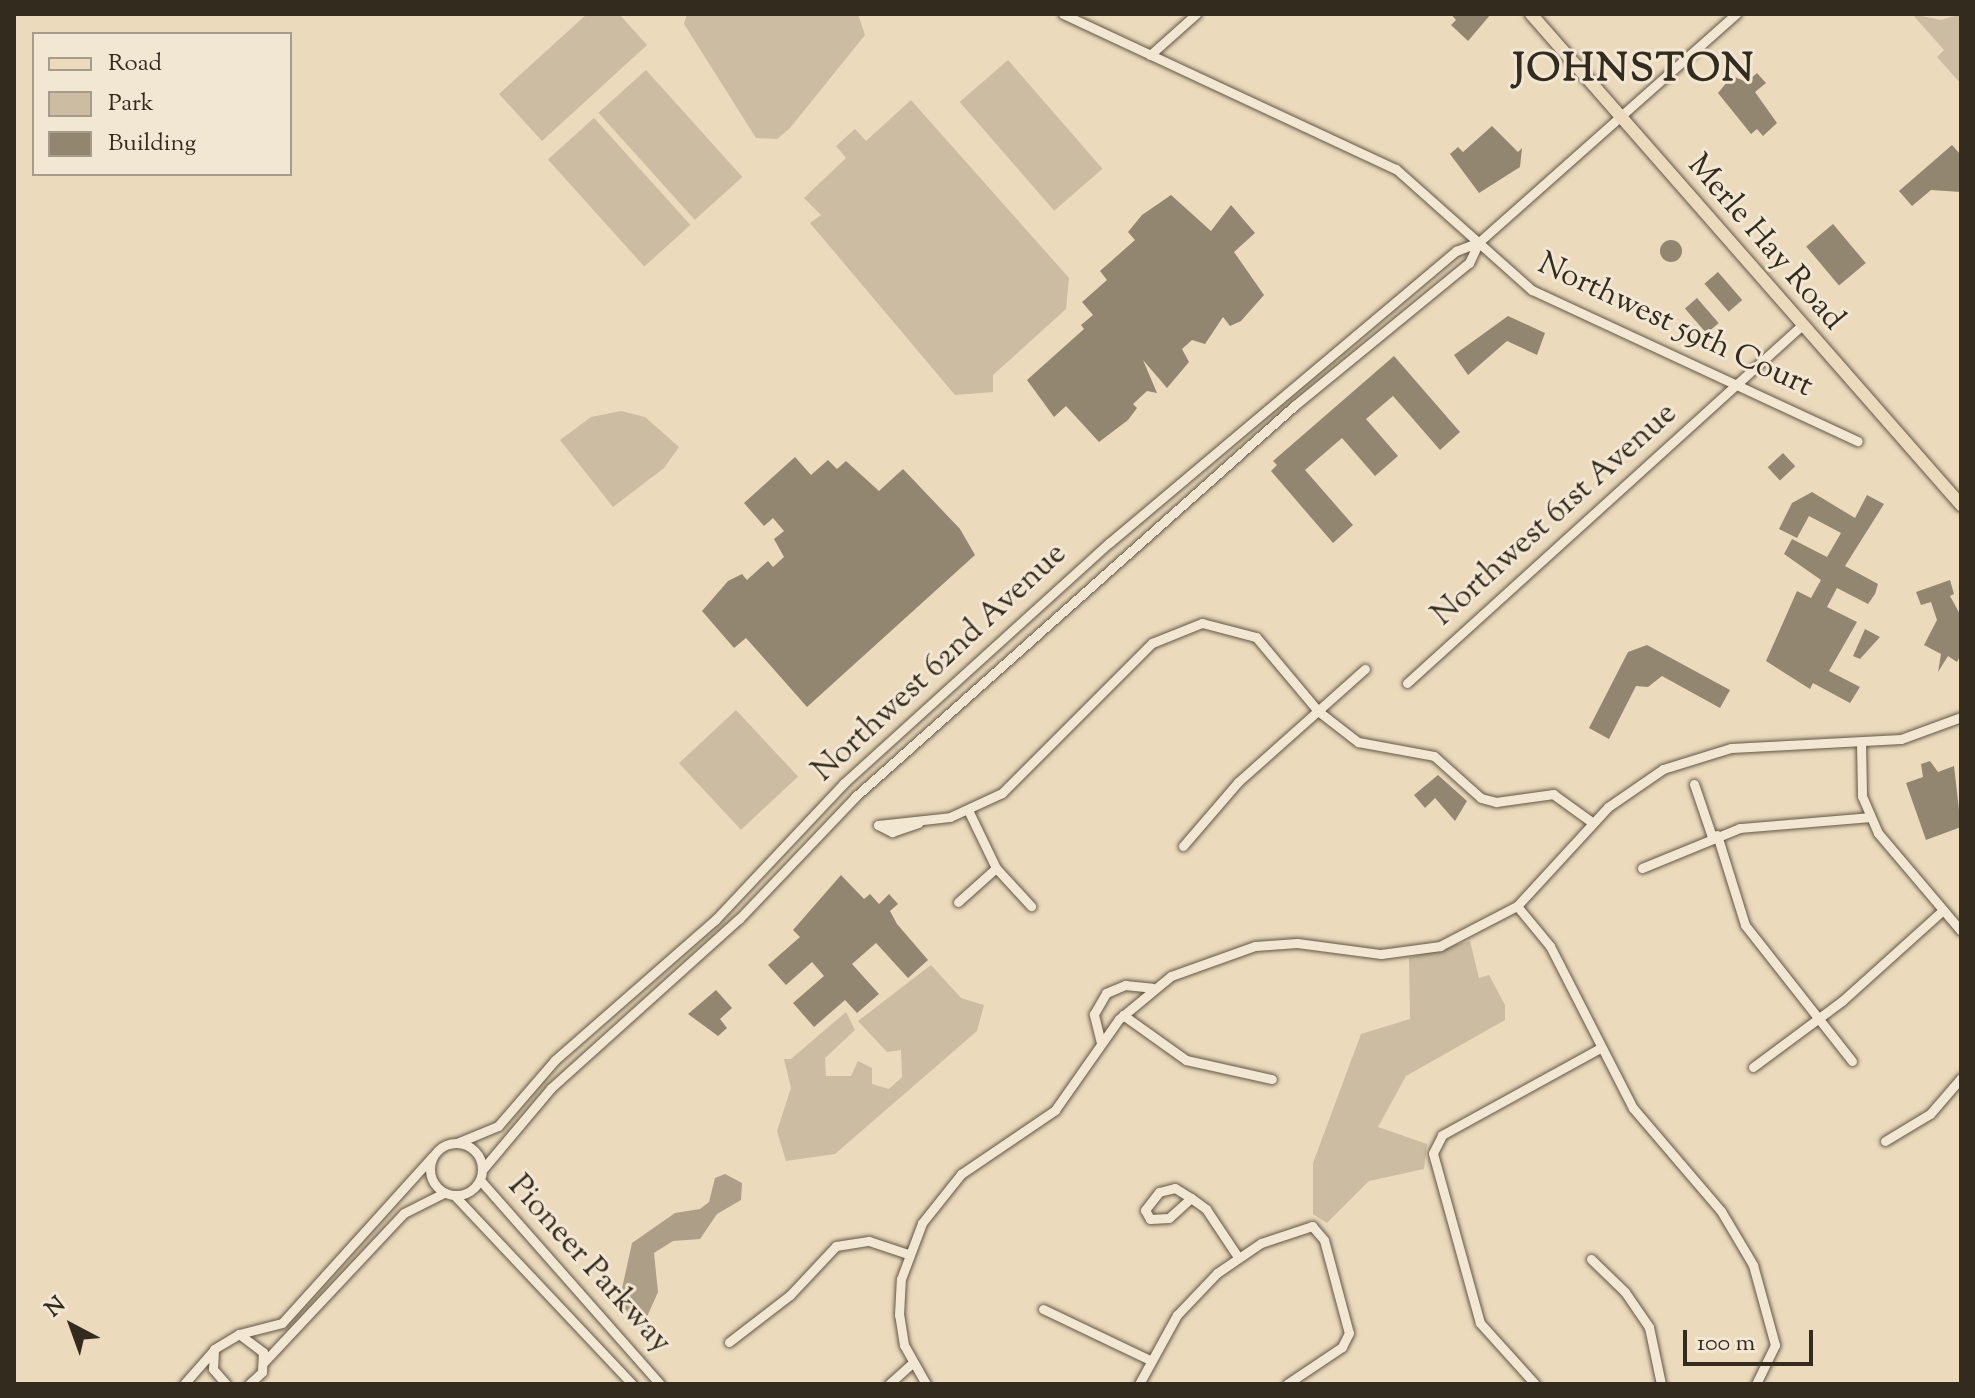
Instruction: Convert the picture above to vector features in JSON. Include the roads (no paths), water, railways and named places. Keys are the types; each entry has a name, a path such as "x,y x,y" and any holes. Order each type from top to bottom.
{"main road":[{"name":"Merle Hay Road","path":"1531,14 1961,505"}],"street":[{"name":"Northwest 59th Court","path":"1063,14 1396,169 1532,290 1858,441"},
{"path":"1150,55 1196,14"},
{"name":"Northwest 62nd Avenue","path":"457,1143 498,1126 555,1060 715,920 844,783 1109,543 1456,251 1479,242 1736,14"},
{"name":"Northwest 62nd Avenue","path":"481,1175 551,1088 739,919 855,797 1294,406 1469,263 1479,242"},
{"name":"Northwest 61st Avenue","path":"1407,683 1802,325"},
{"path":"918,823 968,810 1018,780 1144,649 1188,625 1217,623 1256,637 1318,711 1358,742 1434,756 1481,798 1507,802 1553,794 1593,823"},
{"path":"1183,846 1238,782 1365,669"},
{"path":"926,1384 912,1363 899,1315 908,1254 946,1189 1055,1110 1123,1015 1152,988 1211,957 1255,946 1422,951 1477,932 1517,906 1608,807 1642,780 1696,756 1920,735 1961,717"},
{"path":"1861,742 1859,769 1870,817 1961,931"},
{"path":"1694,784 1745,925 1852,1061"},
{"path":"968,810 996,868 1031,906"},
{"path":"1642,868 1714,836 1870,817"},
{"path":"958,902 996,868"},
{"path":"1517,906 1550,946 1600,1048 1651,1134 1721,1211 1753,1265 1775,1345 1756,1384"},
{"path":"1753,1067 1820,1018 1943,910"},
{"path":"1101,1043 1094,1014 1106,993 1125,985 1152,988"},
{"path":"1123,1015 1186,1060 1272,1079"},
{"path":"1535,1384 1484,1330 1474,1308 1433,1153 1442,1135 1600,1048"},
{"path":"1885,1141 1930,1114 1961,1078"},
{"path":"184,1384 214,1349 239,1334 282,1323 432,1157 457,1143 475,1151 481,1175 449,1194 404,1213 264,1362 249,1384"},
{"path":"432,1157 431,1178 449,1194"},
{"name":"Pioneer Parkway","path":"481,1175 660,1384"},
{"path":"1191,1198 1159,1222 1145,1210 1159,1192 1175,1188 1191,1198 1206,1209 1238,1257"},
{"name":"Pioneer Parkway","path":"449,1194 632,1384"},
{"path":"1139,1384 1150,1360 1196,1293 1238,1257 1301,1224 1312,1226 1324,1240 1349,1333 1342,1347 1287,1384"},
{"path":"729,1342 790,1295 836,1246 869,1241 908,1254"},
{"path":"1591,1259 1649,1327 1661,1384"},
{"path":"1043,1309 1150,1360"},
{"path":"239,1334 258,1343 264,1362"},
{"path":"214,1349 213,1369 226,1384"},
{"path":"889,1384 912,1363"}],"district":[{"name":"JOHNSTON","path":"1634,71"}]}
